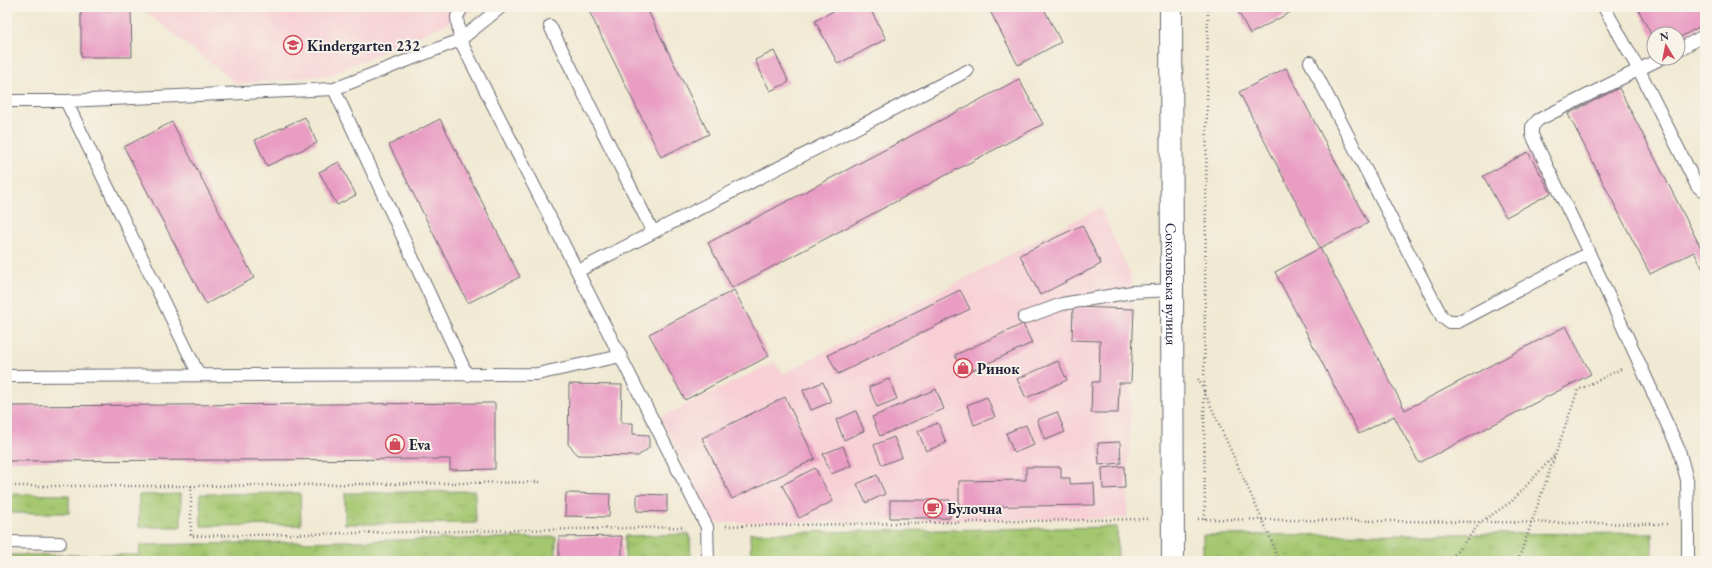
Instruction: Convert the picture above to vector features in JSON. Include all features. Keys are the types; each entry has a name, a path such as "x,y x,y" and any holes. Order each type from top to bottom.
{"street":[{"name":"Соколовська вулиця","path":"1171,7 1173,561"}],"lane":[{"path":"462,7 457,18 460,40 707,526 708,561"},
{"path":"7,101 66,101 334,89 460,40 501,7"},
{"path":"1604,7 1639,70 1697,186 1705,192"},
{"path":"550,26 653,232"},
{"path":"1686,46 1705,35"},
{"path":"1310,62 1442,316 1449,322 1458,322 1589,253"},
{"path":"1647,66 1538,120 1532,126 1532,135 1589,253 1679,450 1687,480 1688,561"},
{"path":"578,271 968,71"},
{"path":"334,89 467,375"},
{"path":"66,101 199,375"},
{"path":"1024,318 1062,304 1132,292 1172,290"},
{"path":"7,376 536,374 621,356"},
{"path":"7,542 60,542"}],"path":[{"path":"1205,519 1204,391 1208,7"},
{"path":"1518,561 1578,390 1638,362"},
{"path":"1204,391 1270,537 1278,561"},
{"path":"1449,561 1481,522 1512,502 1556,453"},
{"path":"7,486 191,486 541,482"},
{"path":"191,486 191,536 1173,518 1688,524"}],"shaded area":[{"name":"Kindergarten 232","path":"140,7 475,7 464,16 330,75 237,84"},
{"name":"Ринок","path":"1100,207 1130,274 1134,309 1127,518 711,523 661,417 775,362 783,374"}],"green space":[{"path":"475,491 476,523 345,524 345,493"},
{"path":"300,493 301,525 201,526 200,494"},
{"path":"7,494 69,495 69,513 7,513"},
{"path":"181,494 181,527 139,527 139,495"},
{"path":"1117,527 1118,561 751,561 750,533"},
{"path":"1652,533 1652,561 1203,561 1203,535"},
{"path":"690,534 691,561 625,561 625,536"},
{"path":"556,537 556,561 7,561 7,555 139,555 140,545"}],"building":[{"path":"587,7 646,7 709,134 661,157"},
{"path":"841,7 869,7 886,39 838,64 815,21"},
{"path":"988,7 1043,7 1061,42 1018,65"},
{"path":"1236,7 1300,7 1250,34"},
{"path":"1637,7 1705,7 1705,24 1686,34 1686,26 1647,26"},
{"path":"81,10 131,10 132,57 81,57"},
{"path":"774,51 789,82 770,91 755,60"},
{"path":"1286,68 1368,223 1320,248 1239,92"},
{"path":"1019,79 1043,124 732,288 708,243"},
{"path":"1619,88 1701,248 1705,246 1705,273 1694,252 1650,274 1568,114"},
{"path":"305,117 317,143 267,166 255,140"},
{"path":"440,119 520,277 468,303 389,145"},
{"path":"172,122 254,278 206,304 124,147"},
{"path":"1528,152 1551,193 1506,217 1483,176"},
{"path":"339,162 356,195 337,205 319,172"},
{"path":"1082,225 1101,264 1040,295 1020,255"},
{"path":"1320,248 1405,410 1566,326 1591,374 1419,463 1394,416 1359,434 1275,272"},
{"path":"734,290 769,356 685,400 649,334"},
{"path":"960,290 970,309 838,374 828,355"},
{"path":"1073,307 1134,309 1131,383 1119,383 1118,413 1091,413 1092,382 1099,382 1100,341 1072,340"},
{"path":"1023,324 1032,343 964,374 955,355"},
{"path":"1058,361 1067,380 1026,398 1017,379"},
{"path":"889,379 897,399 877,407 869,387"},
{"path":"823,382 831,402 811,410 803,390"},
{"path":"569,384 622,385 621,423 633,423 633,434 649,435 649,448 638,456 578,455 568,444"},
{"path":"936,389 944,409 880,436 872,417"},
{"path":"785,397 815,459 732,499 702,438"},
{"path":"987,397 995,417 974,425 967,405"},
{"path":"495,403 495,469 450,470 450,459 7,461 7,406"},
{"path":"856,411 864,431 844,440 836,420"},
{"path":"1057,412 1065,432 1045,440 1037,420"},
{"path":"938,423 946,443 926,451 918,431"},
{"path":"1026,425 1034,445 1014,453 1006,433"},
{"path":"894,437 902,457 882,465 874,445"},
{"path":"1120,442 1121,463 1099,465 1098,443"},
{"path":"843,446 851,466 831,474 823,454"},
{"path":"1124,466 1125,488 1103,489 1102,468"},
{"path":"1026,467 1061,467 1061,478 1070,478 1070,484 1094,483 1095,505 959,507 959,481 1026,480"},
{"path":"815,468 833,501 799,518 782,485"},
{"path":"877,475 885,494 866,503 857,484"},
{"path":"566,493 610,494 609,517 565,516"},
{"path":"637,494 667,495 667,512 637,511"},
{"path":"890,500 950,500 950,518 890,518"},
{"path":"622,536 622,560 559,561 559,537"}],"place":[{"name":"Kindergarten 232","path":"293,45"},
{"name":"Ринок","path":"963,368"},
{"name":"Eva","path":"395,444"},
{"name":"Булочна","path":"933,508"}]}
